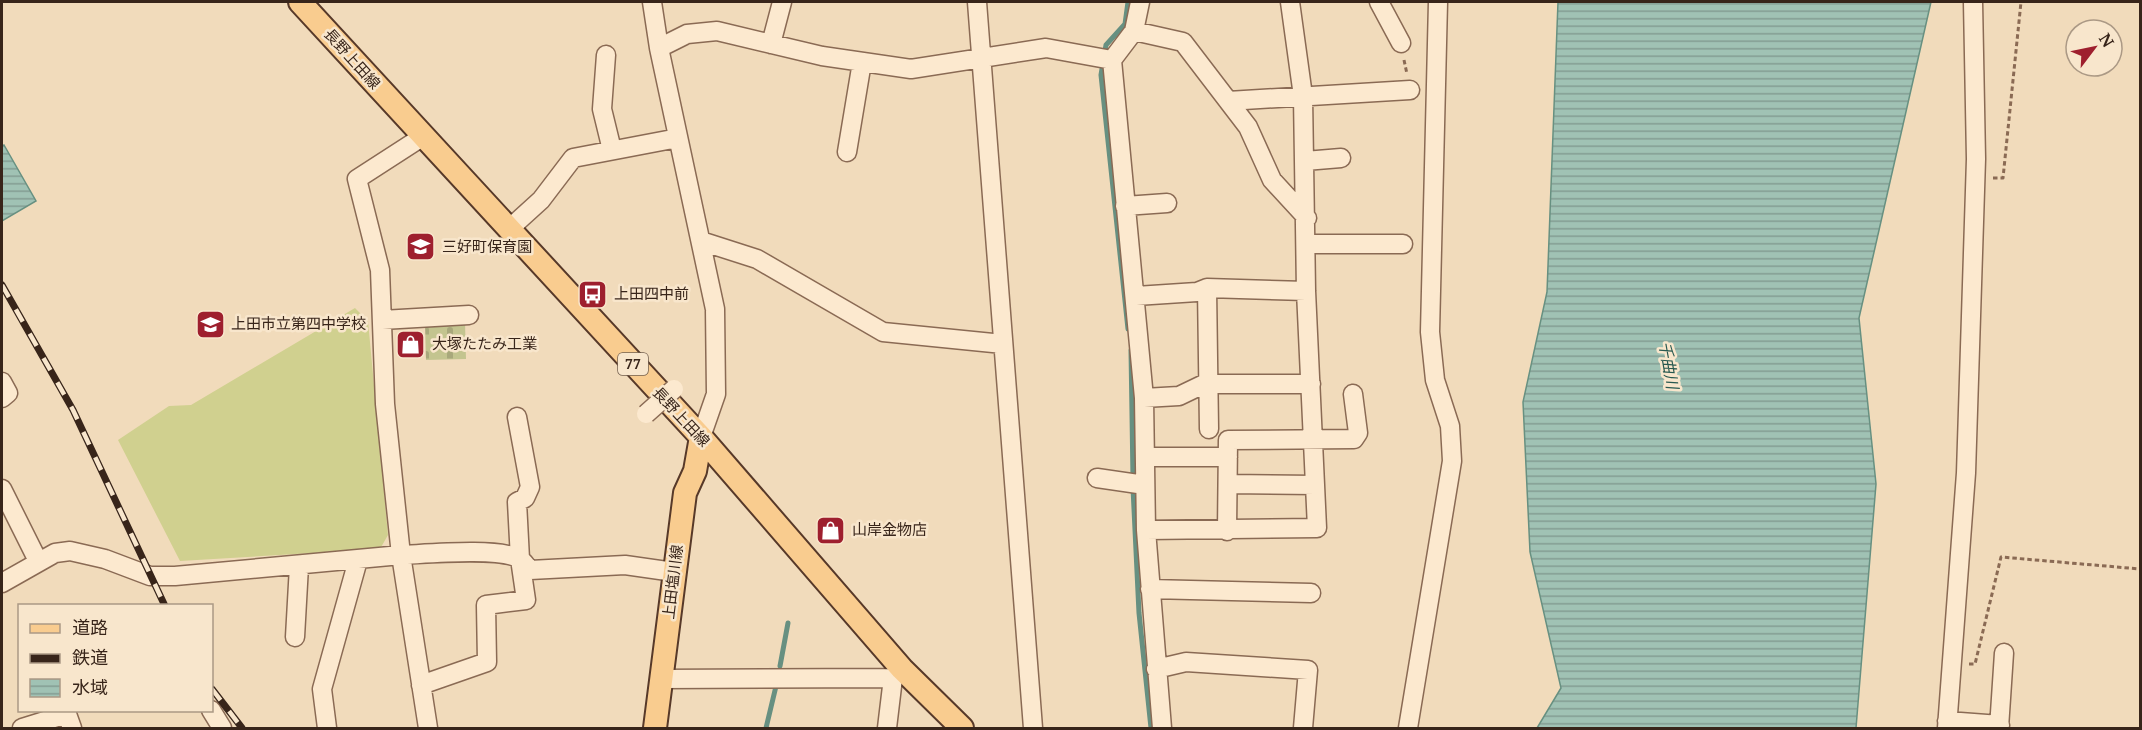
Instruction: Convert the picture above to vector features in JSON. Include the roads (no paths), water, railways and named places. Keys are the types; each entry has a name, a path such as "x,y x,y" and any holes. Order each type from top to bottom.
{"main road":[{"name":"長野上田線","path":"300,2 700,437 897,674 962,729"},
{"name":"上田塩川線","path":"655,729 685,493 695,471 700,437"}],"street":[{"path":"651,2 715,309 716,394 700,437"},
{"path":"771,44 782,2"},
{"path":"977,2 1033,729"},
{"path":"1140,2 1134,31 1112,60 1144,398 1146,530 1162,729"},
{"path":"1146,530 1227,531 1317,528 1315,440 1306,291 1307,218 1303,96 1290,2"},
{"path":"1379,2 1401,43"},
{"path":"1408,729 1452,461 1450,426 1435,380 1430,332 1438,2"},
{"path":"1973,2 1976,159 1966,473 1947,725 2000,727 2004,653"},
{"path":"659,48 687,34 717,30 771,44 911,69 1046,48 1112,60"},
{"path":"1134,31 1183,42 1248,127 1272,180 1307,218"},
{"path":"606,56 602,109 612,150"},
{"path":"847,152 862,62"},
{"path":"1228,101 1410,90"},
{"path":"422,137 357,179 380,270 385,404 400,555 428,729"},
{"path":"508,230 541,200 573,158 678,138"},
{"path":"1305,161 1341,158"},
{"path":"1125,206 1167,203"},
{"path":"701,241 757,259 798,285 883,332 1003,344"},
{"path":"1307,244 1403,244"},
{"path":"1136,296 1197,292 1207,288 1306,291"},
{"path":"1207,288 1209,429"},
{"path":"382,320 469,315"},
{"path":"2,382 8,393 2,398"},
{"path":"1144,398 1179,396 1209,384 1311,384"},
{"path":"646,414 674,388"},
{"path":"1227,531 1228,440 1354,439 1358,433 1353,394"},
{"path":"421,685 487,662 486,605 526,600 520,559 517,502 525,498 530,486 517,417"},
{"path":"1144,457 1228,457"},
{"path":"1097,478 1145,485"},
{"path":"1228,484 1315,485"},
{"path":"2,489 38,561"},
{"path":"2,583 38,561 56,553 70,551 105,559 150,576 457,552 520,559 530,570 625,565 674,572"},
{"path":"327,729 322,689 358,560"},
{"path":"295,637 299,566"},
{"path":"1150,589 1311,593"},
{"path":"1156,669 1186,662 1308,670 1303,729"},
{"path":"661,679 897,674 887,729"},
{"path":"212,712 222,729"},
{"path":"22,729 67,714 72,729"}],"water":[{"name":"千曲川","path":"1558,2 1931,2 1859,318 1876,484 1856,728 1537,728 1561,688 1530,552 1523,402 1547,292"},
{"path":"4,145 36,201 2,221 2,146"}],"waterway":[{"path":"1128,2 1125,24 1106,45 1101,75 1128,329"},
{"path":"1131,350 1133,479"},
{"path":"1133,488 1139,613 1151,728"},
{"path":"780,666 788,623"},
{"path":"766,728 777,682"}],"railway":[{"path":"2,285 73,410 164,604"},
{"path":"213,690 242,728"}],"place":[{"name":"三好町保育園","path":"421,247"},
{"name":"上田四中前","path":"593,294"},
{"name":"上田市立第四中学校","path":"210,324"},
{"name":"大塚たたみ工業","path":"411,344"},
{"name":"山岸金物店","path":"831,530"}]}
